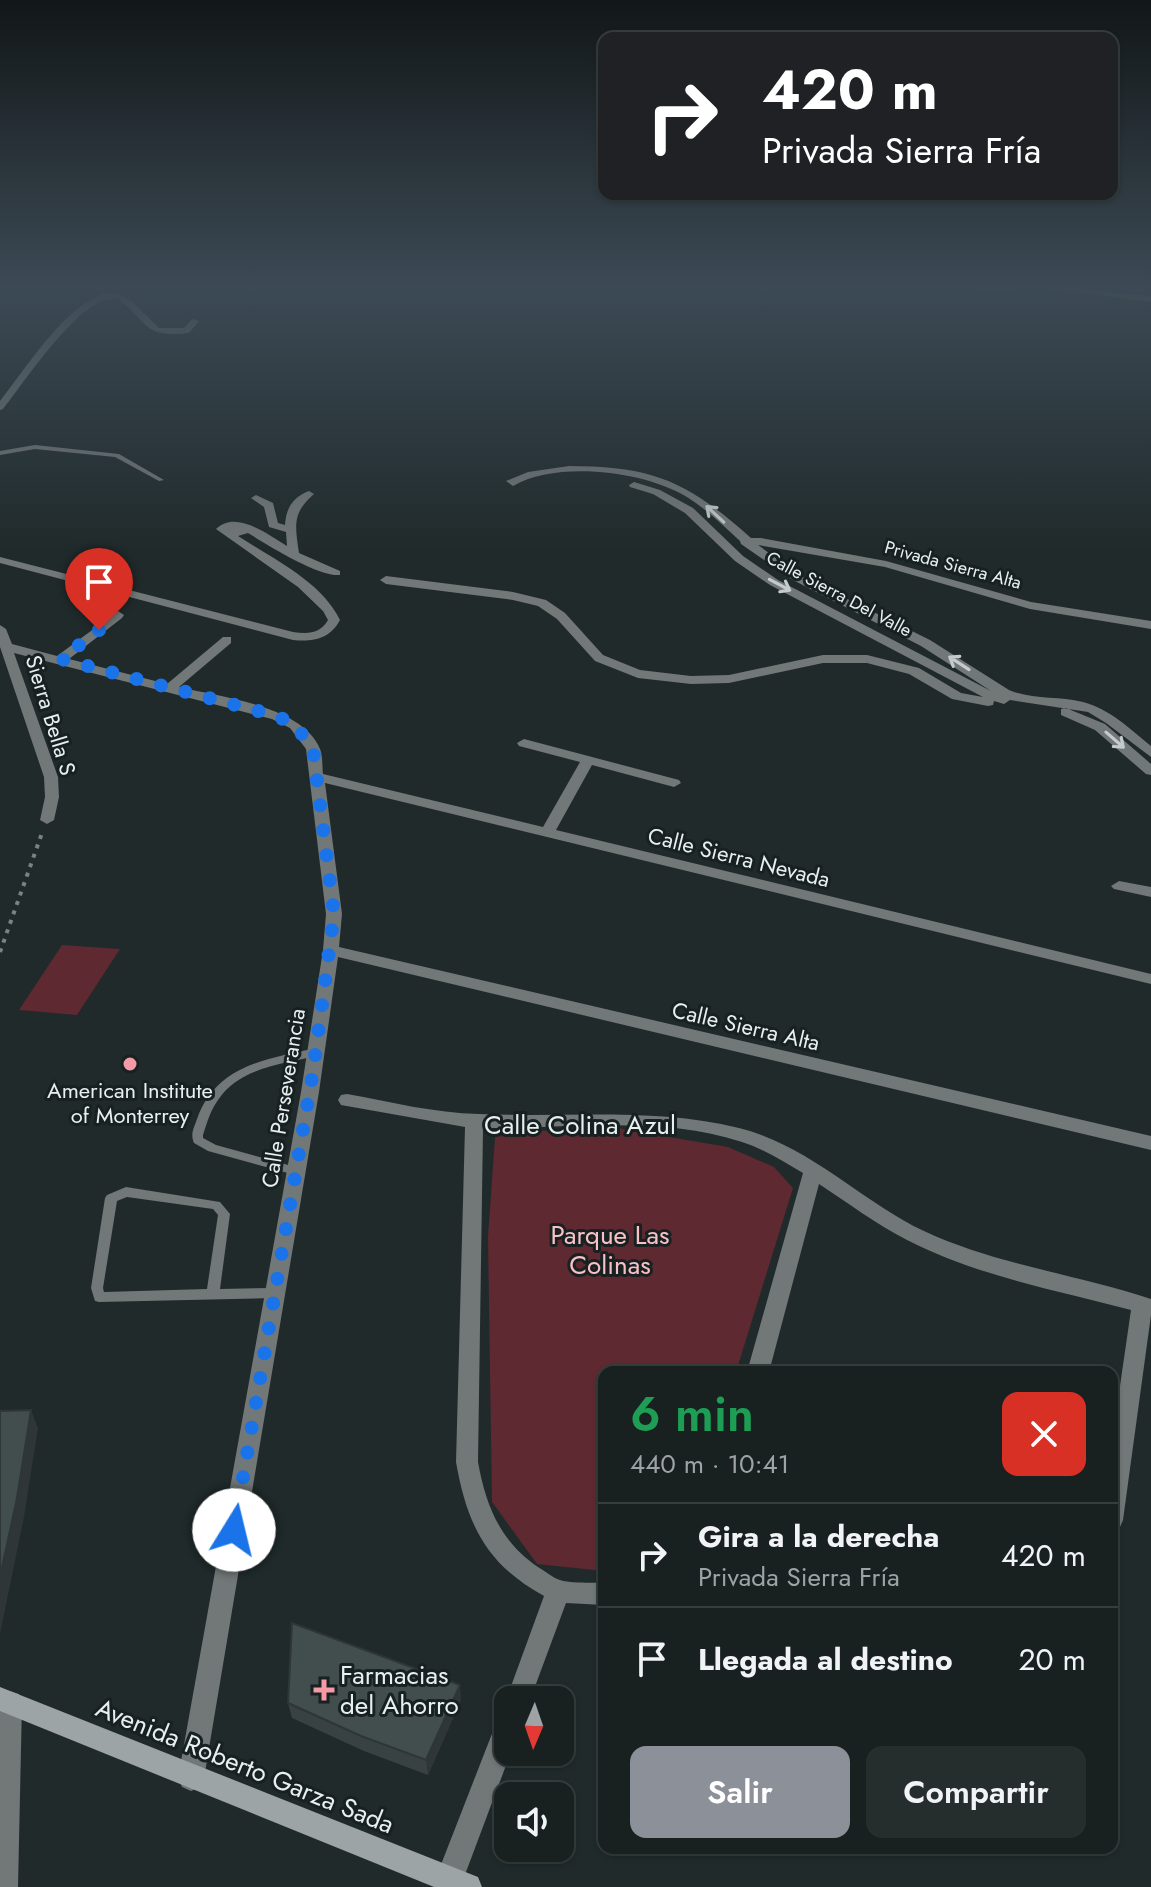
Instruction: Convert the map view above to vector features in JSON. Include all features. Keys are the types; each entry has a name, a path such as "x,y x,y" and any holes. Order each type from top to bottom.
{"street":[{"path":"0,407 25,375"},
{"name":"Calle Sierra Del Valle","path":"1007,698 932,646 781,569 745,542 702,501 656,479 613,472 565,470 538,472 511,482 602,481 635,485 664,494 686,507 737,557 769,580 911,652 974,690 1077,716 1100,727 1146,756 1151,771"},
{"path":"294,555 291,530 293,508 301,497 309,494"},
{"path":"256,498 269,505 273,525 291,530"},
{"path":"0,560 293,636 322,634 334,620 327,605 229,534 244,531 246,527 294,555 336,573"},
{"name":"Privada Sierra Alta","path":"745,542 761,541 886,564 973,586 1030,605 1151,625"},
{"path":"386,580 513,596 542,603 561,616 599,658 638,674 691,680 729,679 808,661 854,658 899,666 964,699 987,702 1007,698"},
{"path":"61,659 118,615"},
{"name":"Sierra Bella S","path":"0,629 51,777 52,797 47,820"},
{"path":"171,687 227,640"},
{"name":"Calle Perseverancia","path":"7,647 277,716 295,725 313,749 333,903 331,950 191,1778"},
{"path":"524,743 674,783"},
{"path":"547,833 589,759"},
{"name":"Calle Sierra Nevada","path":"317,777 1151,979"},
{"path":"1119,886 1151,892"},
{"name":"Calle Sierra Alta","path":"331,950 1151,1143"},
{"path":"347,1100 474,1121"},
{"name":"Calle Colina Azul","path":"598,1594 558,1591 529,1577 509,1561 492,1540 478,1513 471,1488 467,1462 474,1121 619,1119 714,1128 747,1136 786,1155 882,1218 946,1249 1146,1305"},
{"path":"760,1366 812,1173"},
{"path":"1118,1482 1146,1305"},
{"path":"523,1686 558,1591"},
{"path":"4,1887 10,1773 5,1701"},
{"name":"Avenida Roberto Garza Sada","path":"5,1701 459,1883"},
{"path":"459,1883 496,1766"}],"lane":[{"path":"0,453 35,447 117,455 161,480"},
{"path":"295,1171 212,1148 198,1140 197,1135 216,1093 231,1077 316,1052"},
{"path":"213,1294 224,1214 222,1208 126,1192 111,1198 97,1295 103,1298 274,1293"}],"path":[{"path":"0,952 47,820"}],"green space":[{"path":"62,945 120,949 77,1015 19,1010"},
{"name":"Parque Las Colinas","path":"616,1128 728,1147 774,1167 793,1188 738,1366 598,1366 598,1570 537,1564 492,1502 488,1237 495,1137 540,1131"}],"building":[{"path":"31,1410 17,1498 0,1577 0,1411"},
{"path":"292,1623 460,1685 426,1760 361,1736 288,1703"}],"place":[{"name":"American Institute of Monterrey","path":"130,1064"},
{"name":"Farmacias del Ahorro","path":"324,1690"}],"route":[{"path":"99,630 61,659 277,716 295,725 313,749 334,914 331,950 234,1530"}]}
